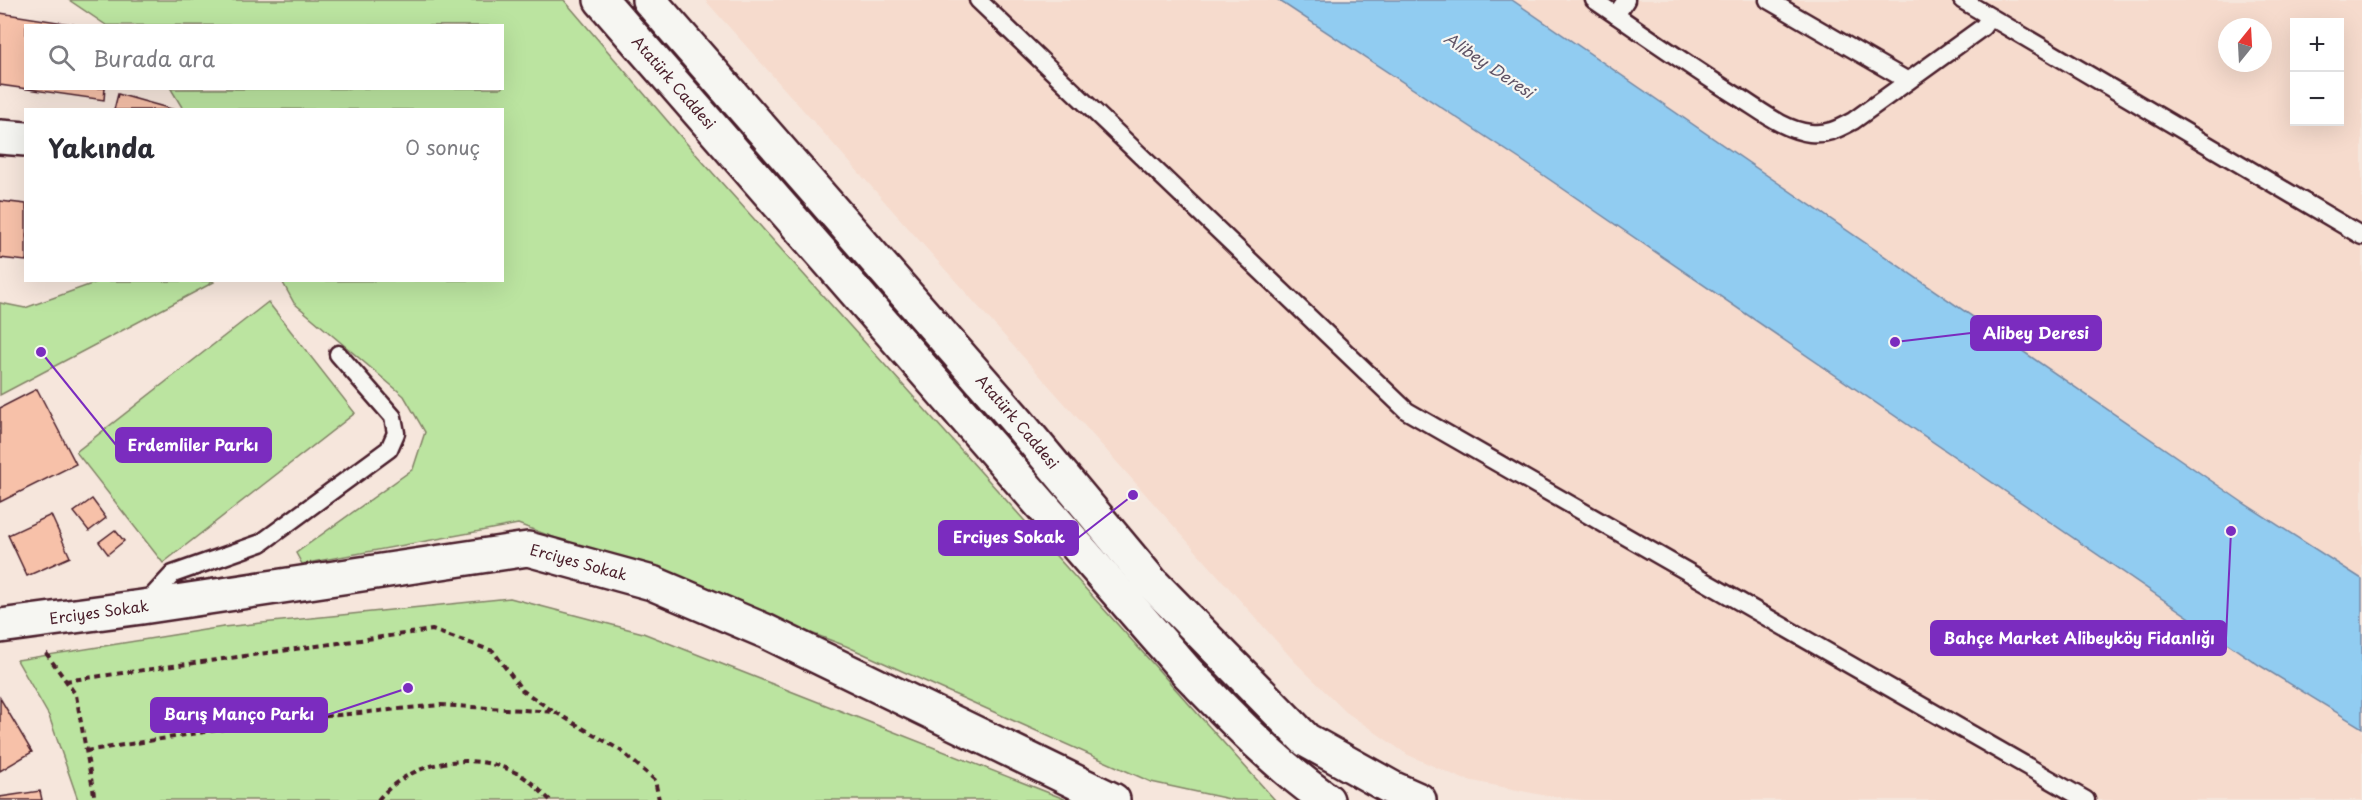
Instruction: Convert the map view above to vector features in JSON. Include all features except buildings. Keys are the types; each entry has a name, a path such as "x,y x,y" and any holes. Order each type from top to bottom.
{"main road":[{"name":"Atatürk Caddesi","path":"601,0 1188,673 1299,781 1327,800"},
{"name":"Atatürk Caddesi","path":"649,0 1015,419 1151,582 1306,740 1392,788 1419,800"},
{"path":"0,137 24,139"},
{"name":"Erciyes Sokak","path":"13,625 528,549 652,583 765,631 1113,800"}],"lane":[{"path":"978,0 1407,411 2086,800"},
{"path":"1594,0 1700,74 1760,111 1791,128 1810,133 1831,133 1853,121 1983,27 1990,17"},
{"path":"1616,15 1626,0"},
{"path":"1768,0 1908,81"},
{"path":"1962,0 2362,236"},
{"path":"142,607 173,574 261,543 389,449 396,433 393,417 338,354"}],"path":[{"path":"13,625 76,695 95,800"},
{"path":"65,681 432,630 493,651 522,690 620,750 655,780 659,800"},
{"path":"86,751 267,722 440,705 555,712"},
{"path":"378,800 386,790 417,770 453,761 491,764 525,778 550,800"}],"shaded area":[{"path":"705,0 2362,0 2362,800 1583,800 1542,795 1463,779 1408,755 1346,712 1295,662"}],"green space":[{"path":"69,0 564,0 694,152 1275,800 1234,800 1151,782 846,646 518,524 302,564 296,553 413,469 425,432 404,396 294,303 283,282 504,282 504,108 182,108 172,90 504,90 504,24 105,24"},
{"path":"97,282 214,282 0,395 0,303 25,308"},
{"path":"268,302 355,413 163,563 76,452"},
{"path":"510,598 643,633 1067,800 78,800 49,716 17,660 223,627"}],"water":[{"path":"1278,0 1512,0 2245,504 2362,579 2362,728 2259,665 1521,160"}],"place":[{"name":"Alibey Deresi","path":"1895,342"},
{"name":"Erdemliler Parkı","path":"41,352"},
{"name":"Erciyes Sokak","path":"1133,495"},
{"name":"Bahçe Market Alibeyköy Fidanlığı","path":"2231,531"},
{"name":"Barış Manço Parkı","path":"408,688"}]}
